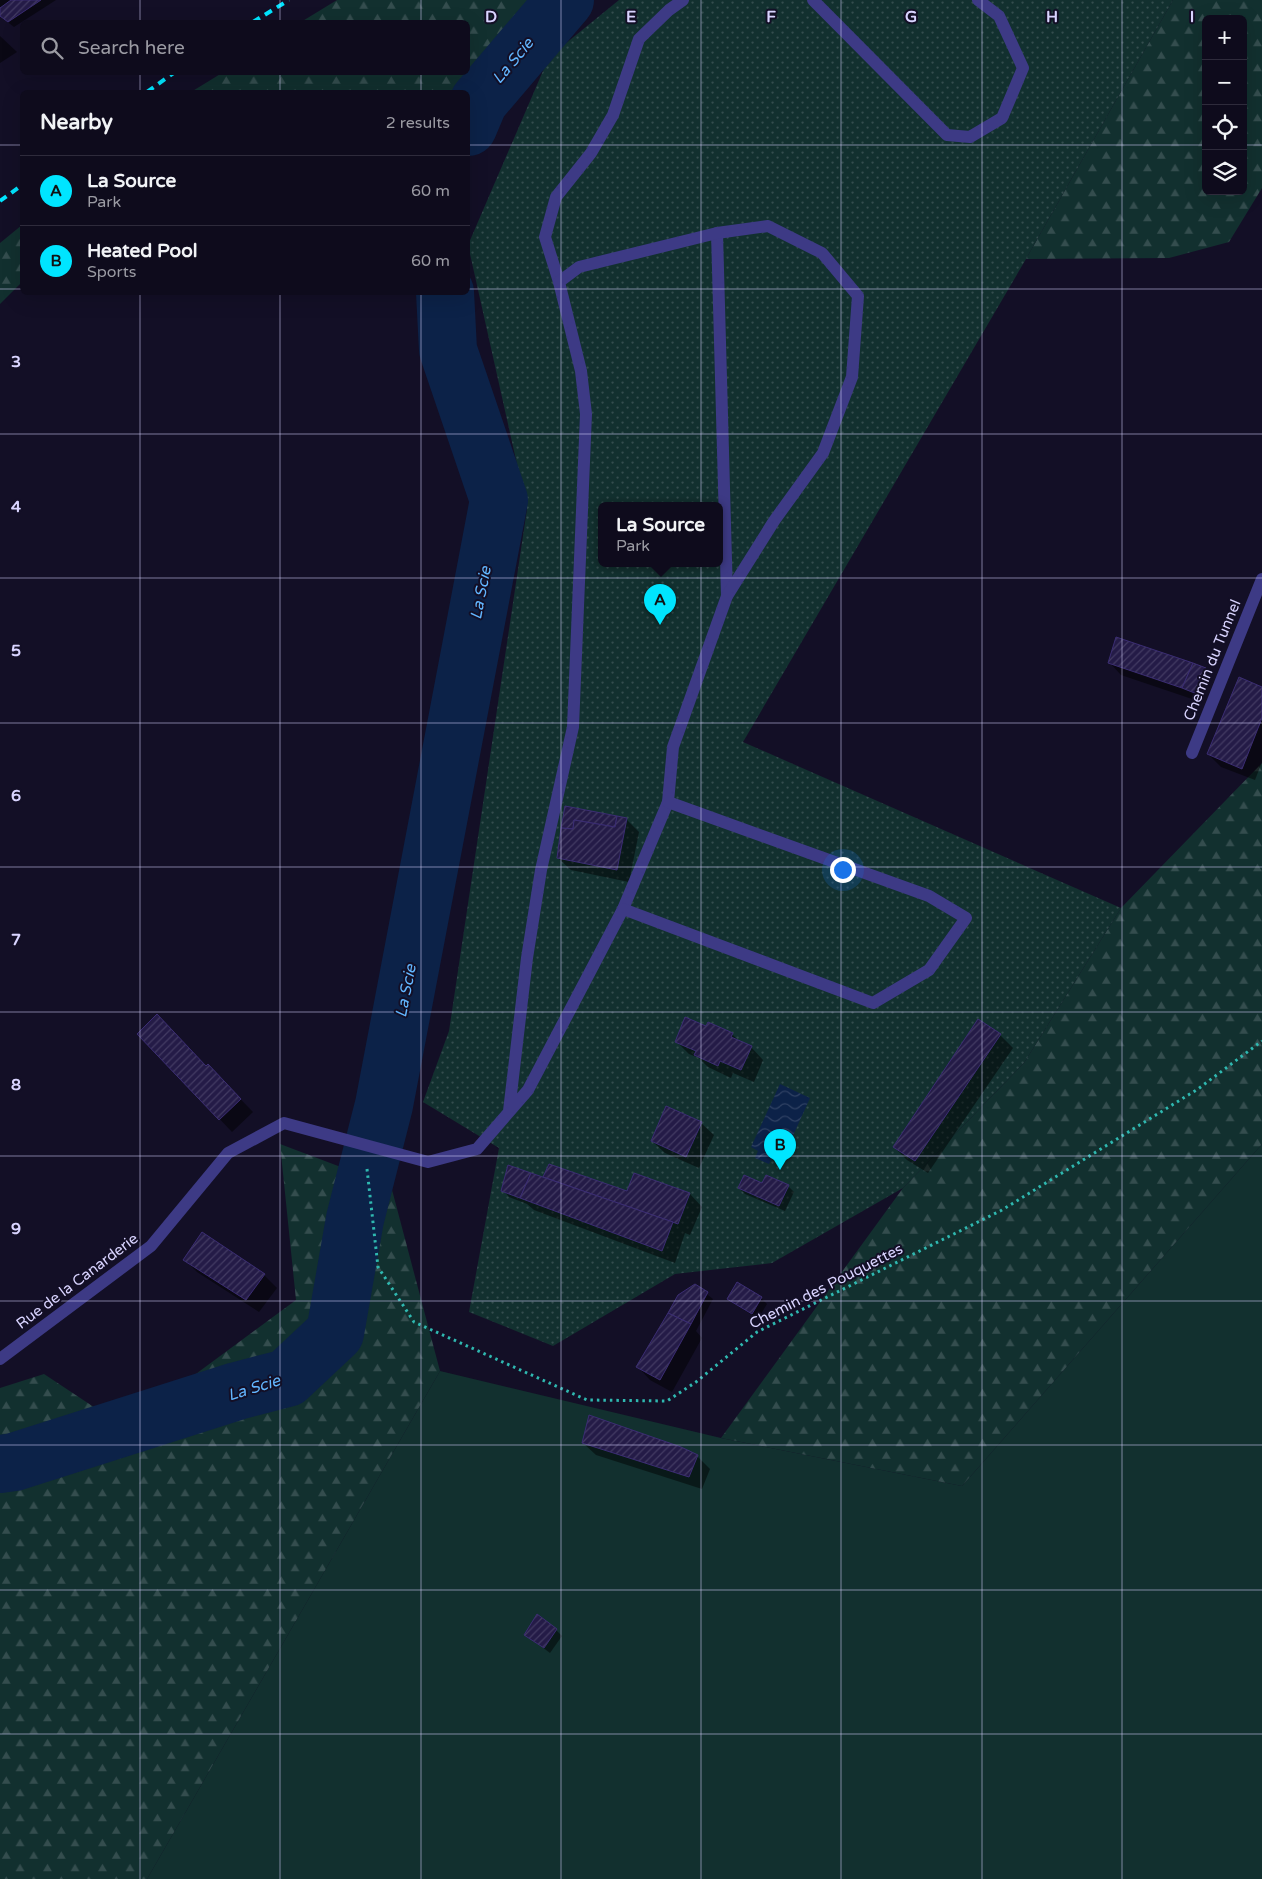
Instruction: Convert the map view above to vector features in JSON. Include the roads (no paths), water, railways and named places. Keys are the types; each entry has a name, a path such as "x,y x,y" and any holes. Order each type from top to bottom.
{"street":[{"path":"509,1111 527,958 541,870 573,727 586,414 581,371 559,282 545,237 556,196 591,153 613,115 640,39 669,10 683,0"},
{"path":"813,0 947,135 970,137 1002,118 1023,68 999,16 978,0"},
{"path":"509,1111 528,1090 623,909 668,802 673,747 727,596 774,521 823,453 852,377 858,296 822,253 768,226 717,233 579,267 559,282"},
{"path":"717,233 727,596"},
{"name":"Chemin du Tunnel","path":"1192,753 1262,579"},
{"path":"623,909 873,1003 929,970 966,918 929,896 668,802"},
{"name":"Rue de la Canarderie","path":"0,1359 151,1246 228,1153 284,1123 428,1162 477,1149 509,1111"}],"water":[{"path":"780,1084 810,1098 782,1160 773,1156 769,1164 755,1158 758,1151 751,1147"}],"waterway":[{"name":"La Scie","path":"470,122 479,101 565,0"},
{"name":"La Scie","path":"0,1464 14,1462 237,1391 287,1378 335,1333 355,1219 384,1105 499,500 448,350 445,295"}],"railway":[{"path":"256,20 289,0"},
{"path":"150,90 171,75"},
{"path":"0,201 20,186"}],"place":[{"name":"La Source","path":"660,625"},
{"name":"Heated Pool","path":"780,1170"}]}
